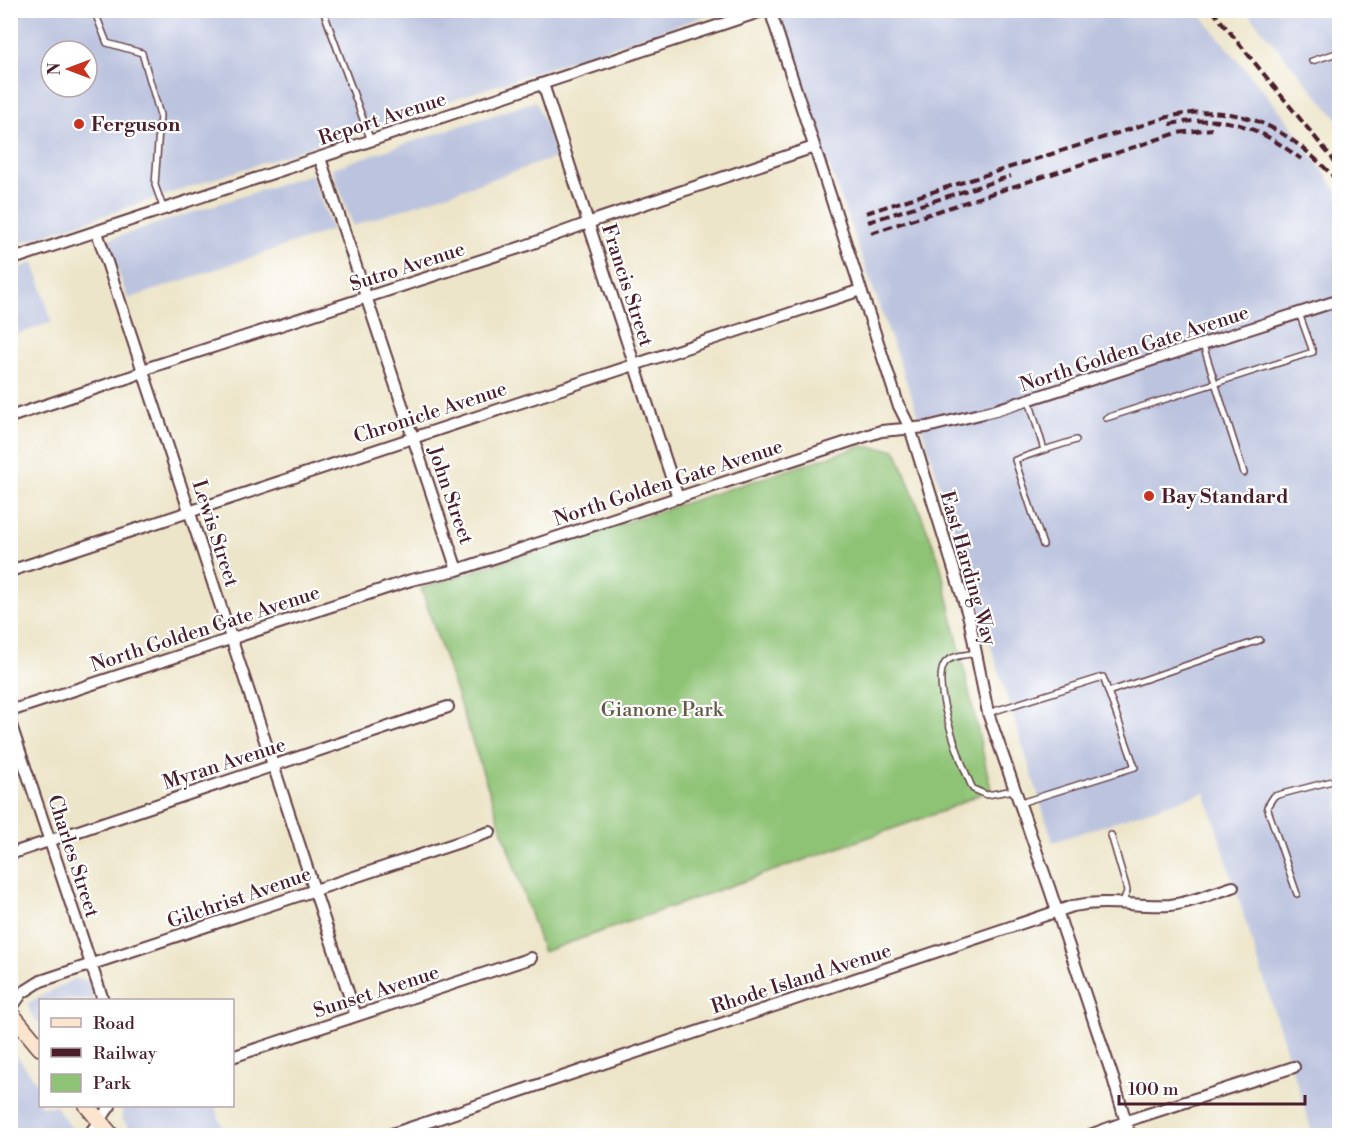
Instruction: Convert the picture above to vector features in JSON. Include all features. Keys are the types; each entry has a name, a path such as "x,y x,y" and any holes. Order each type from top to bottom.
{"main road":[{"path":"10,1011 39,1047"},
{"path":"88,1107 112,1136"}],"street":[{"name":"Report Avenue","path":"10,260 765,10"},
{"name":"East Harding Way","path":"770,10 898,404 910,428 969,618 988,713 1057,911 1130,1136"},
{"name":"Francis Street","path":"543,84 678,498"},
{"name":"Sutro Avenue","path":"10,417 814,147"},
{"name":"John Street","path":"320,158 457,570"},
{"name":"Lewis Street","path":"97,232 356,1016"},
{"name":"Chronicle Avenue","path":"10,571 861,290"},
{"name":"North Golden Gate Avenue","path":"10,711 411,580 457,570 881,431 927,427 967,418 1340,300"},
{"name":"Myran Avenue","path":"10,854 448,707"},
{"name":"Charles Street","path":"10,722 102,999"},
{"name":"Gilchrist Avenue","path":"10,1011 26,989 41,981 490,832"},
{"name":"Rhode Island Avenue","path":"386,1136 420,1130 1057,911 1087,903 1123,902 1155,906 1173,905 1233,887"},
{"name":"Sunset Avenue","path":"234,1056 531,958"},
{"path":"1087,1136 1294,1067"},
{"path":"88,1136 109,1107"}],"lane":[{"path":"10,14 21,10"},
{"path":"94,10 107,43 142,53 160,115 155,185 164,210"},
{"path":"323,10 371,141"},
{"path":"1312,61 1340,52"},
{"path":"1106,418 1313,352 1299,313"},
{"path":"1203,345 1244,473"},
{"path":"1029,400 1044,450"},
{"path":"1043,545 1015,460 1076,440"},
{"path":"1108,692 1260,640"},
{"path":"976,653 953,657 945,662 942,688 948,722 961,764 972,789 987,795 1014,790"},
{"path":"988,713 1103,677 1135,767 1020,803"},
{"path":"1297,894 1267,807 1274,796 1340,779"},
{"path":"1111,835 1127,891 1123,902"}],"shaded area":[{"path":"11,10 720,11 11,246"},
{"path":"774,11 1197,11 1285,117 1339,194 1339,1135 1313,1135 1205,792 1053,842 915,406"},
{"path":"1246,11 1339,11 1339,121"},
{"path":"536,101 557,157 353,226 332,168"},
{"path":"311,174 332,230 128,299 107,240"},
{"path":"34,262 52,322 11,337 11,271"},
{"path":"74,979 87,980 94,999 39,999 39,1024 30,1012 28,1003"},
{"path":"11,1048 39,1086 39,1107 56,1107 76,1134 11,1135"},
{"path":"127,1107 215,1107 225,1135 135,1135 122,1119 122,1109"}],"green space":[{"name":"Gianone Park","path":"862,446 896,450 940,563 991,789 943,811 543,952 421,588"}],"railway":[{"path":"362,15 374,10"},
{"path":"1212,10 1340,168"},
{"path":"866,213 1168,117 1194,113 1242,116 1263,124 1303,148 1340,184"},
{"path":"1170,124 1208,120 1240,125 1255,130 1301,159"},
{"path":"871,233 1177,133 1212,129"},
{"path":"868,222 1011,176"}],"place":[{"name":"Ferguson","path":"79,124"},
{"name":"Bay Standard","path":"1149,496"}]}
